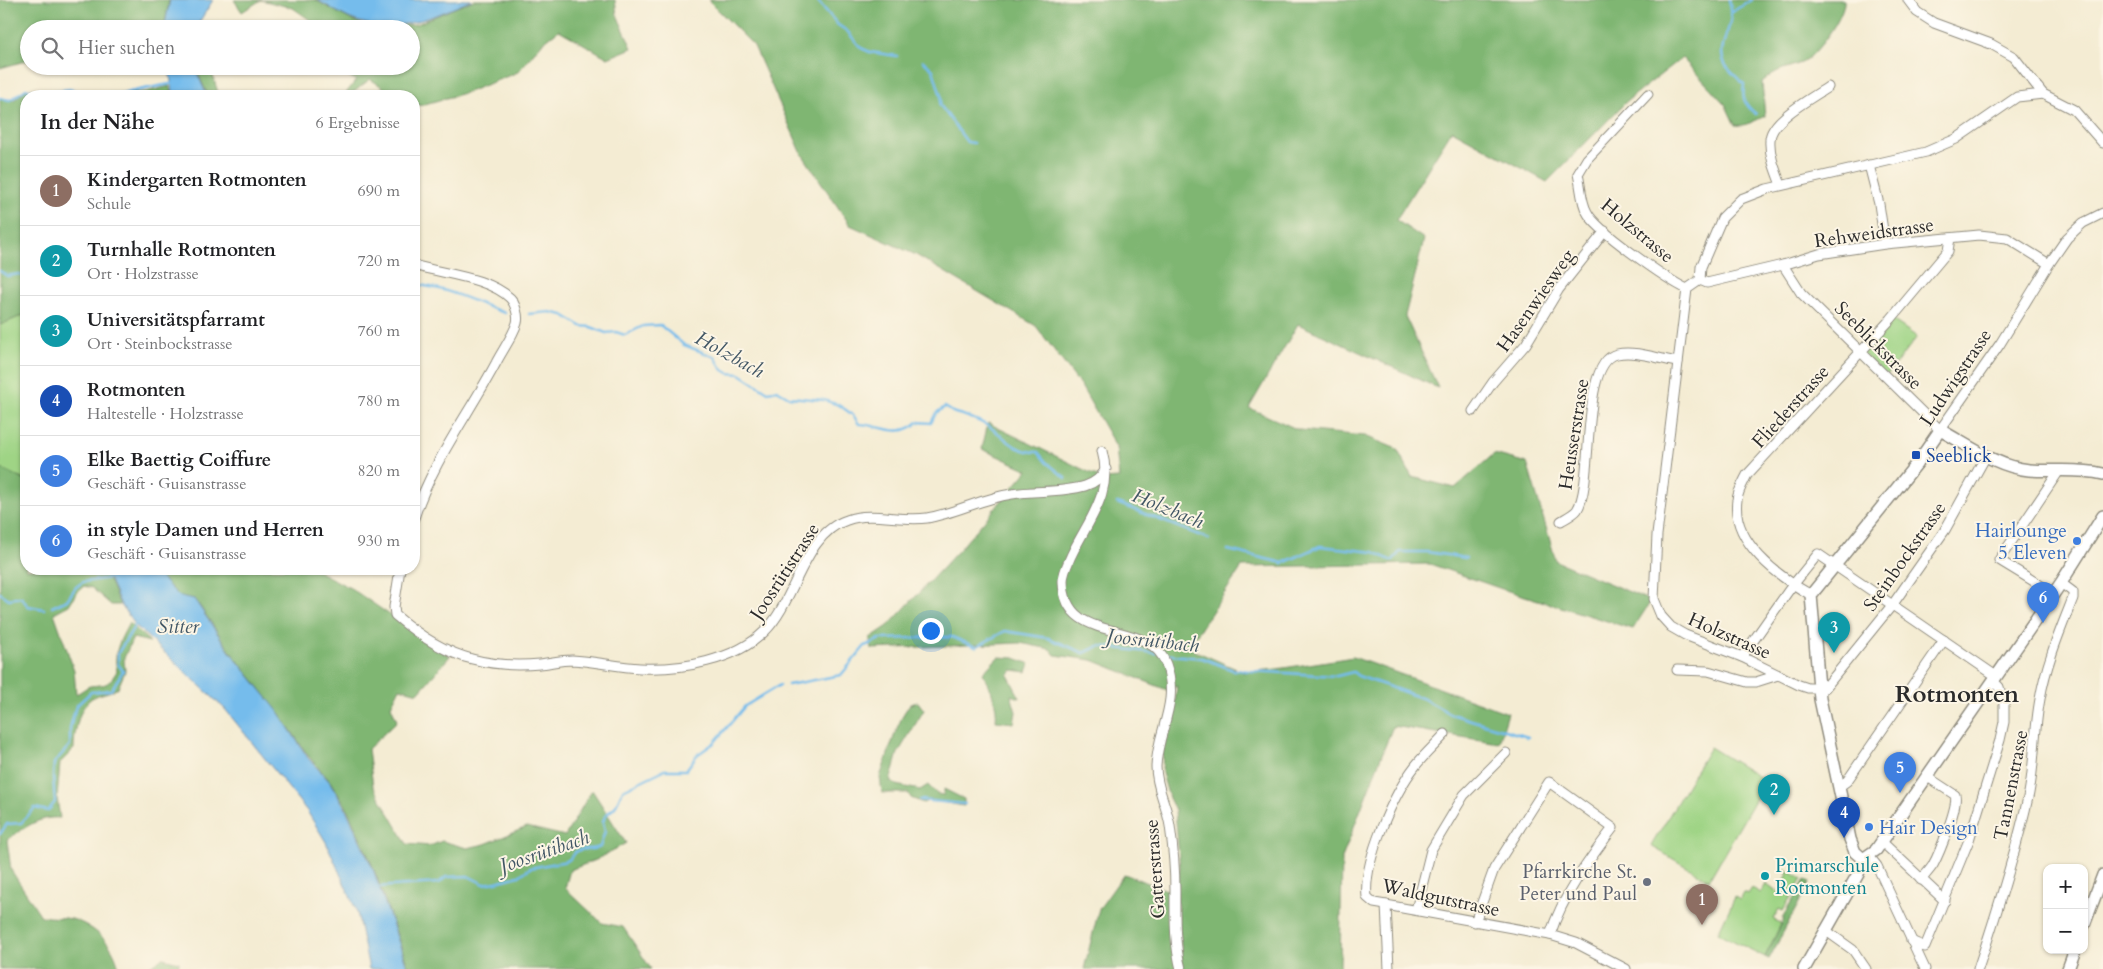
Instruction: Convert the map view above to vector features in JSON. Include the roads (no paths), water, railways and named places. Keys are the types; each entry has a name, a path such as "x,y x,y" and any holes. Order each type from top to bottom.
{"street":[{"path":"1908,0 1917,12 1934,23 1997,47 2014,57 2043,94 2074,110 2103,143"},
{"path":"1781,186 1770,151 1769,139 1773,130 1784,118 1828,87"},
{"name":"Holzstrasse","path":"1648,94 1587,159 1578,174 1587,213 1605,231 1673,283 1687,289 1657,535 1654,599 1661,616 1671,627 1701,642 1742,657 1808,688 1820,689"},
{"path":"1687,289 1700,280 1701,267 1718,225 1727,212 1741,199 1755,192 1943,146 1976,126 2017,97 2043,94"},
{"path":"1869,165 1879,204 1885,244"},
{"name":"Ludwigstrasse","path":"1811,595 1918,462 2000,344 2067,238 2083,223 2103,213"},
{"name":"Hasenwiesweg","path":"1473,412 1493,382 1526,344 1559,289 1605,231"},
{"name":"Rehweidstrasse","path":"1700,280 1707,283 1784,265 1819,254 1885,244 1978,235 2007,238 2049,264"},
{"name":"Fliederstrasse","path":"1811,595 1758,555 1744,536 1737,513 1738,494 1747,475 1861,352 1948,251 1950,238"},
{"name":"Seeblickstrasse","path":"1784,265 1801,293 1940,430 2006,465 2027,470 2075,470 2103,474"},
{"path":"420,266 486,284 497,289 511,299 517,322 489,375 458,426 420,505"},
{"name":"Heusserstrasse","path":"1561,521 1577,510 1583,487 1591,411 1603,364 1610,357 1618,354 1631,354 1678,362"},
{"name":"Gatterstrasse","path":"1102,451 1106,469 1105,489 1068,563 1062,580 1067,606 1077,616 1090,624 1148,643 1160,654 1166,663 1172,690 1156,768 1170,829 1175,890 1173,924 1181,969"},
{"name":"Steinbockstrasse","path":"1820,689 1828,686 1893,604 1945,530 1986,456"},
{"name":"Joosrütistrasse","path":"399,575 394,606 395,616 445,650 458,655 474,660 516,665 571,660 638,668 678,666 706,661 728,654 749,643 764,632 777,618 804,564 819,541 837,523 864,517 926,518 980,501 1013,494 1084,486 1096,482 1106,469"},
{"path":"2053,594 1999,560 2059,471"},
{"path":"1804,969 1866,858 1881,841 2061,583 2103,516"},
{"path":"1742,657 1818,554 1893,604 1994,678 2004,704 2004,722 1969,840 1926,947 1911,941"},
{"name":"Tannenstrasse","path":"1978,969 1996,916 2029,793 2040,700 2050,657 2073,598 2073,592 2061,583"},
{"path":"1811,595 1820,689 1853,848 1877,866 1896,903 1911,941 1925,969"},
{"path":"1840,786 1847,781 1944,640"},
{"path":"1677,670 1708,672 1747,682 1756,682 1778,675"},
{"name":"Waldgutstrasse","path":"1445,734 1417,764 1390,810 1366,885 1367,897 1374,903 1550,935 1576,943 1626,969"},
{"path":"1416,910 1430,850 1464,795 1506,753"},
{"path":"1921,880 1933,864 1952,816 1956,798 1955,795 1926,776"},
{"path":"1475,922 1494,870 1549,782 1613,828 1592,856 1558,911 1550,935"},
{"path":"1881,841 1945,902"},
{"path":"2088,914 2103,875"},
{"path":"1386,905 1389,969"},
{"path":"1825,930 1853,950 1866,969"},
{"path":"2068,969 2074,954"}],"water":[{"path":"170,0 213,0 201,20 166,20"},
{"path":"317,0 472,0 420,20 354,20"},
{"path":"170,75 198,75 204,90 173,90"},
{"name":"Sitter","path":"108,575 158,575 179,596 194,599 230,652 277,710 308,758 329,781 345,807 373,869 408,969 369,969 357,912 326,842 307,811 225,709 137,627 121,605"}],"waterway":[{"path":"817,0 861,48 870,52 897,56"},
{"path":"1729,0 1731,19 1722,50 1722,57 1731,72 1744,84 1743,94 1745,101 1756,114"},
{"path":"1733,11 1752,0"},
{"path":"923,61 933,70 941,96 940,105 967,142 974,143"},
{"path":"139,90 175,83"},
{"path":"25,90 33,90"},
{"path":"62,90 73,90"},
{"path":"0,98 10,100 20,93"},
{"path":"0,271 7,276 20,274"},
{"name":"Holzbach","path":"420,285 451,293 505,313"},
{"name":"Holzbach","path":"529,314 550,312 563,315 581,326 591,327 606,333 616,332 625,335 643,326 660,325 684,345 715,357 723,370 728,373 740,374 768,392 777,390 789,397 824,400 839,405 853,415 859,424 889,430 904,430 918,422 931,423 936,413 945,407 954,413 988,426 1016,447 1038,452 1046,462 1066,478"},
{"name":"Holzbach","path":"1117,503 1209,539"},
{"name":"Holzbach","path":"1228,550 1283,563 1320,546 1374,552 1392,561 1400,552 1427,552 1466,558"},
{"path":"52,607 67,600 76,587 83,582 110,578"},
{"path":"0,593 9,599 21,597 28,606 44,609"},
{"path":"0,834 7,824 21,823 35,808 48,811 55,802 54,763 70,745 70,728 76,706 91,692 111,690 123,671 118,664 118,653 137,622"},
{"name":"Joosrütibach","path":"788,685 841,675 865,646 880,639 952,637 976,647 1005,631 1048,638 1084,653 1099,646 1156,653"},
{"name":"Joosrütibach","path":"1161,654 1202,658 1233,670 1337,676 1353,672 1358,676 1422,698 1451,714 1528,737"},
{"name":"Joosrütibach","path":"377,887 439,883 446,877 468,876 484,884 496,882 519,876 530,868 567,861 578,851 600,847 605,831 603,822 605,816 615,807 623,790 664,770 686,770 697,755 714,743 745,706 780,685"},
{"path":"920,800 965,804"}],"place":[{"name":"Seeblick","path":"1916,455"},
{"name":"Hairlounge 5 Eleven","path":"2077,541"},
{"name":"in style Damen und Herren","path":"2043,623"},
{"name":"Universitätspfarramt","path":"1834,653"},
{"name":"Elke Baettig Coiffure","path":"1900,793"},
{"name":"Turnhalle Rotmonten","path":"1774,815"},
{"name":"Hair Design","path":"1869,827"},
{"name":"Rotmonten","path":"1844,838"},
{"name":"Primarschule Rotmonten","path":"1765,876"},
{"name":"Pfarrkirche St. Peter und Paul","path":"1647,882"},
{"name":"Kindergarten Rotmonten","path":"1702,925"}],"district":[{"name":"Rotmonten","path":"1957,694"}]}
